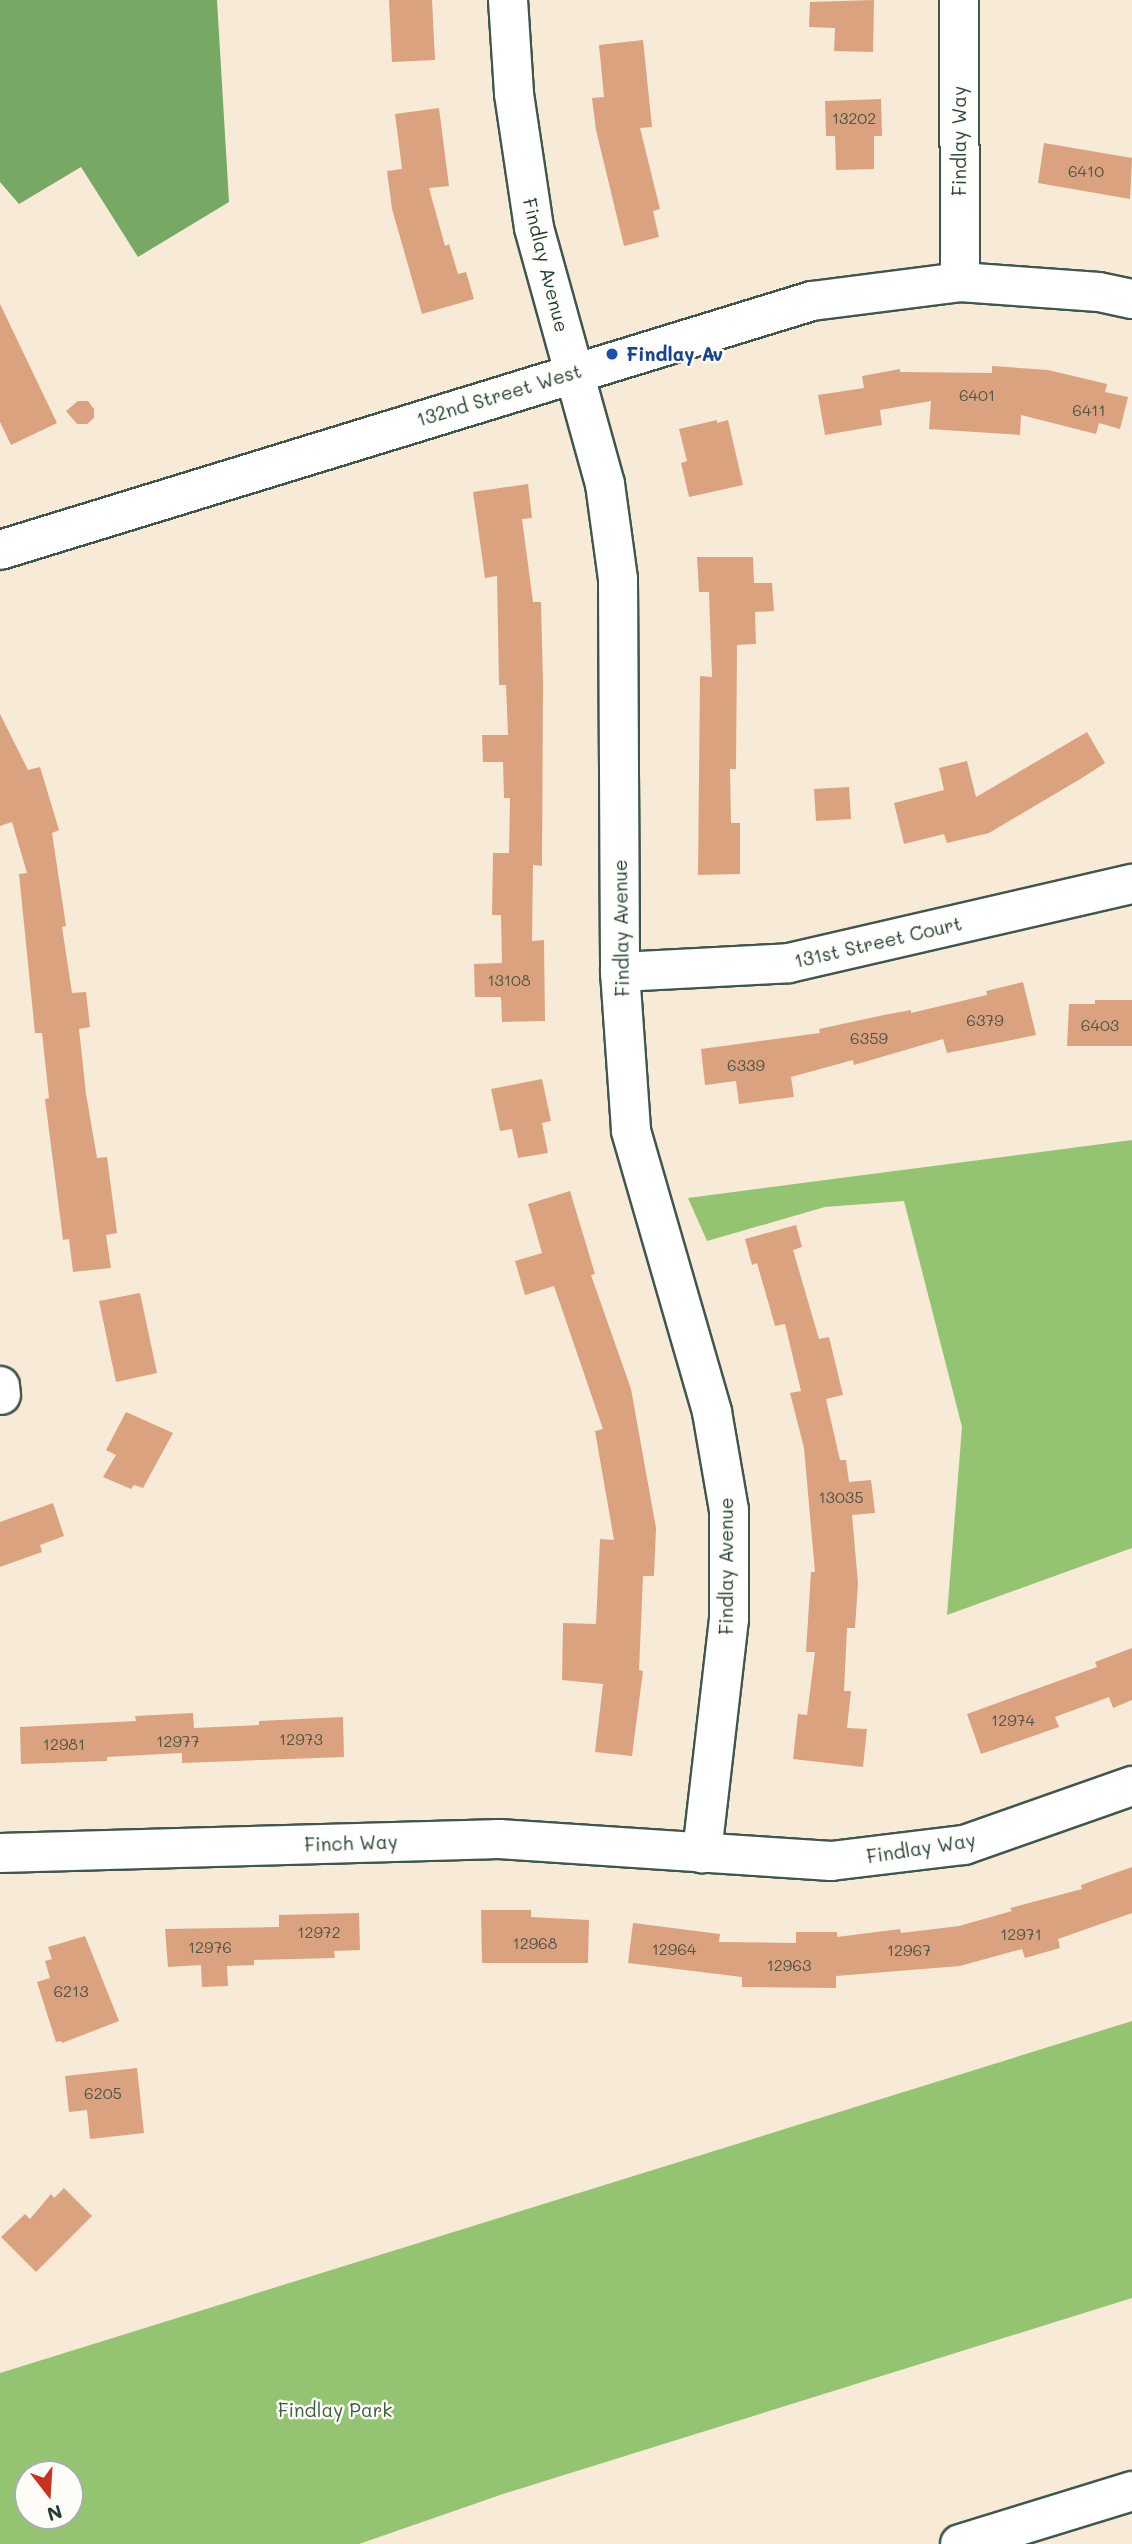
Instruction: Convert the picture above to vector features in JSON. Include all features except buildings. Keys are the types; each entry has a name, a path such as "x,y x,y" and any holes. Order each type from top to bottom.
{"street":[{"name":"Findlay Avenue","path":"508,0 514,94 534,229 605,484 618,579 620,972 631,1132 712,1412 729,1510 729,1619 702,1853"},
{"name":"Findlay Way","path":"959,0 960,282"},
{"name":"132nd Street West","path":"0,550 812,300 960,282 1099,292 1132,299"},
{"name":"131st Street Court","path":"620,972 789,963 1132,884"},
{"name":"Findlay Way","path":"702,1853 831,1861 964,1845 1132,1786"},
{"name":"Finch Way","path":"0,1853 499,1839 702,1853"},
{"path":"960,2544 1132,2491"}],"green space":[{"path":"0,0 217,0 229,202 138,257 81,167 19,204 0,182"},
{"path":"1132,1140 1132,1548 947,1615 962,1427 904,1201 825,1207 707,1241 688,1198"},
{"name":"Findlay Park","path":"1132,2021 1132,2298 503,2494 359,2544 0,2544 0,2373"}],"place":[{"name":"Findlay Av","path":"612,354"}]}
